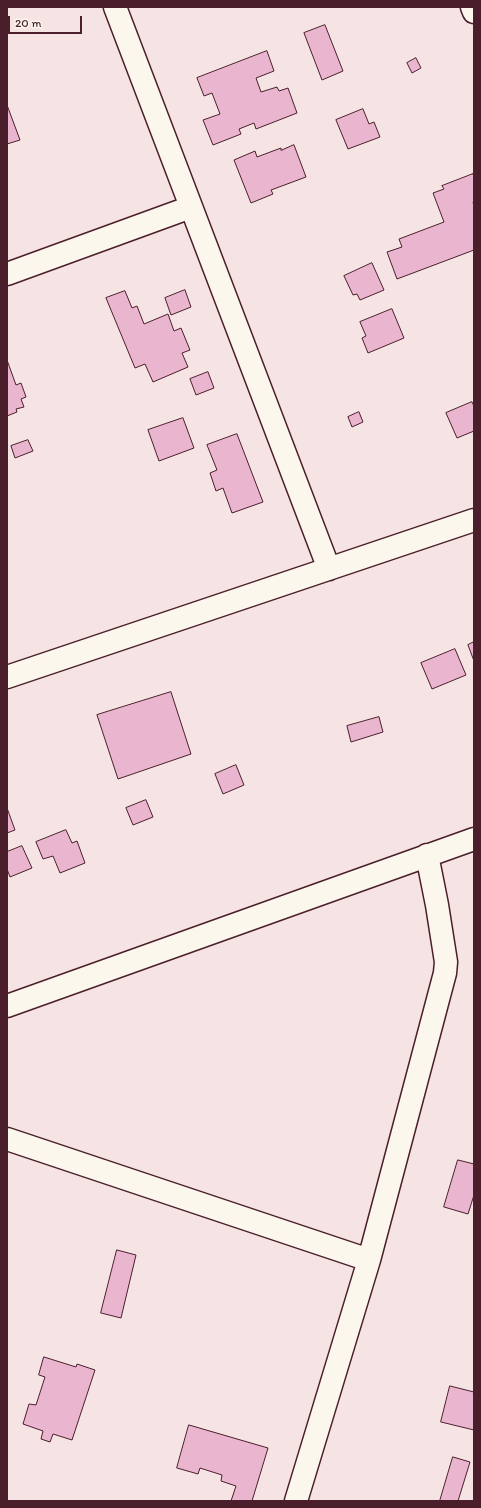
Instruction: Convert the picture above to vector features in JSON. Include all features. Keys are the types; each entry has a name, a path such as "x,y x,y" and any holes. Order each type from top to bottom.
{"street":[{"path":"115,7 329,569"},
{"path":"472,7 474,12"},
{"path":"7,274 191,207"},
{"path":"7,677 474,520"},
{"path":"7,1006 474,838"},
{"path":"296,1501 369,1260 446,967 437,905 427,855"},
{"path":"7,1139 369,1260"}],"building":[{"path":"325,25 343,71 322,80 304,33"},
{"path":"267,51 274,71 256,78 261,92 277,87 279,91 288,88 297,113 256,129 254,123 239,129 241,134 213,145 203,120 220,114 212,93 204,96 197,78"},
{"path":"416,58 421,68 412,73 407,63"},
{"path":"7,105 20,140 7,144"},
{"path":"363,109 369,124 374,122 380,137 348,149 336,120"},
{"path":"294,145 306,177 271,190 273,194 251,203 234,160 255,151 257,157"},
{"path":"473,174 474,250 397,279 387,252 402,247 399,239 444,222 433,193 444,189 442,186"},
{"path":"372,263 384,290 360,300 357,294 353,295 344,276"},
{"path":"185,290 191,307 171,315 165,298"},
{"path":"125,291 132,308 137,306 144,324 168,314 174,331 181,328 190,350 182,353 188,367 153,382 145,364 135,368 106,298"},
{"path":"392,309 404,338 368,353 362,338 366,336 360,322"},
{"path":"7,360 16,385 21,383 26,397 21,399 24,407 16,409 17,412 7,416"},
{"path":"208,372 214,388 196,395 190,379"},
{"path":"472,402 474,406 474,431 457,438 446,413"},
{"path":"359,412 363,422 352,427 348,417"},
{"path":"183,418 194,448 159,461 148,430"},
{"path":"237,434 263,502 232,513 223,488 216,491 210,473 217,470 207,445"},
{"path":"28,440 33,451 15,458 11,446"},
{"path":"474,642 474,661 468,645"},
{"path":"455,649 466,675 432,689 421,663"},
{"path":"171,692 191,754 118,779 97,715"},
{"path":"379,717 383,732 351,742 347,726"},
{"path":"236,765 244,785 223,794 215,774"},
{"path":"146,800 153,817 133,825 126,808"},
{"path":"7,808 15,830 7,833"},
{"path":"66,830 72,843 77,841 85,863 60,873 53,856 43,859 36,842"},
{"path":"22,846 32,868 10,877 7,869 7,852"},
{"path":"458,1160 474,1164 474,1195 468,1214 444,1207"},
{"path":"117,1250 136,1255 121,1318 101,1313"},
{"path":"44,1357 76,1367 77,1364 95,1370 72,1440 53,1434 50,1442 41,1439 43,1431 23,1424 29,1404 36,1405 45,1377 39,1375"},
{"path":"450,1386 474,1392 474,1430 441,1422"},
{"path":"189,1425 268,1448 252,1501 231,1501 236,1486 221,1481 222,1475 200,1468 198,1474 177,1468"},
{"path":"453,1457 470,1462 458,1501 440,1501"}]}
